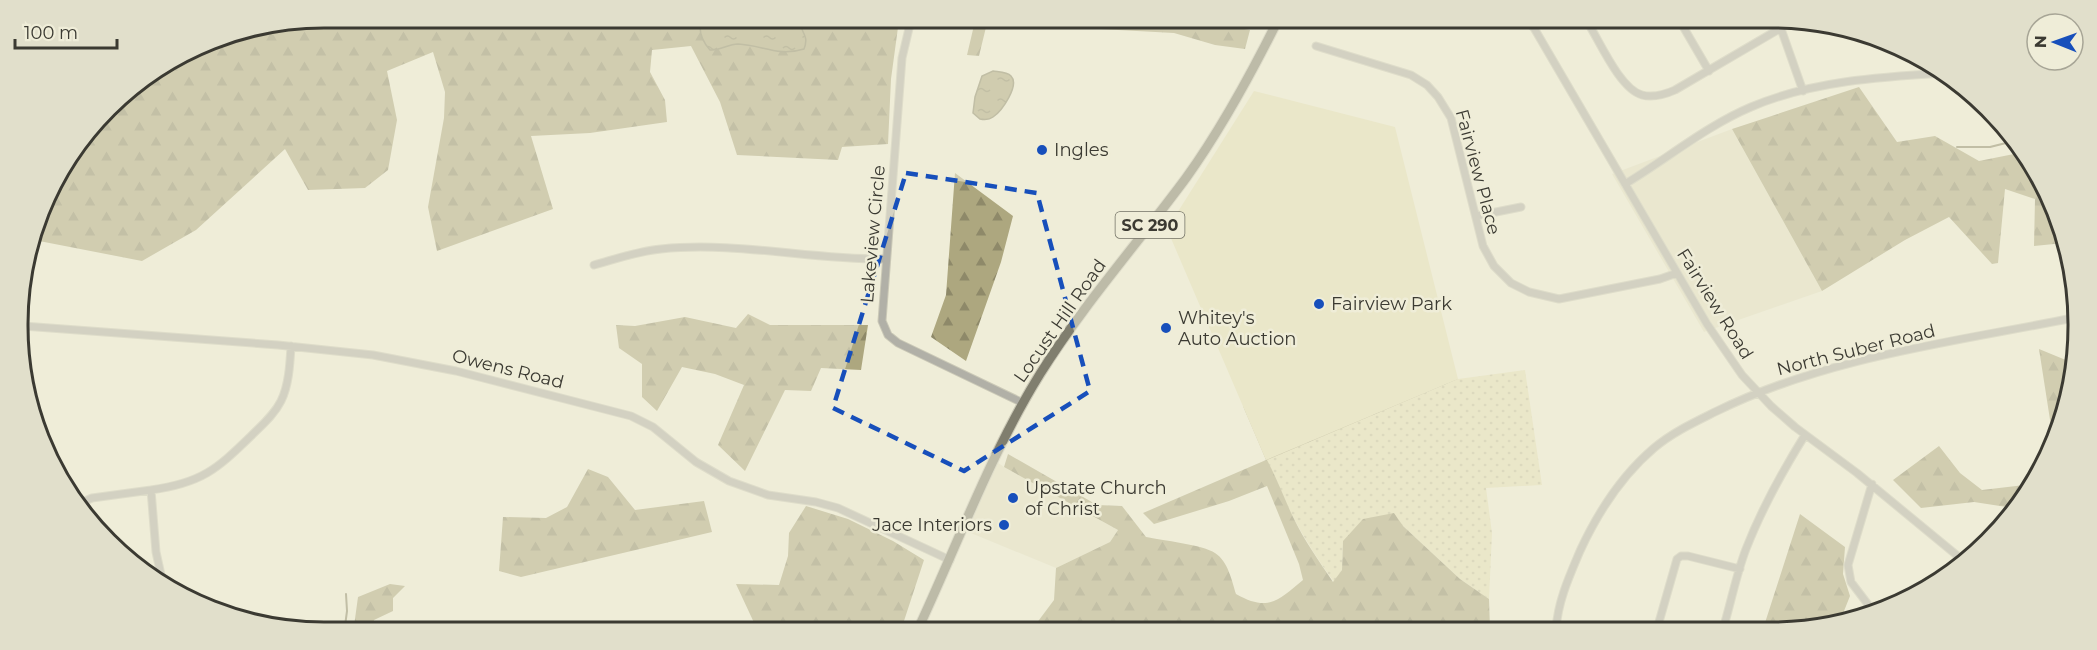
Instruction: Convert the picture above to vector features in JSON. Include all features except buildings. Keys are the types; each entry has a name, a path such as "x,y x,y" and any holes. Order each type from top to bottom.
{"main road":[{"name":"Locust Hill Road","path":"921,622 1023,403 1072,327 1186,177 1218,131 1253,71 1274,28"}],"street":[{"name":"Lakeview Circle","path":"910,28 902,58 881,317 884,328 888,335 898,343 1023,403"},
{"name":"Fairview Road","path":"1533,28 1721,347 1771,406 1805,435 1872,484 1957,556"},
{"path":"1591,28 1621,78 1630,88 1642,95 1670,93 1776,28"},
{"path":"1684,28 1709,71"},
{"path":"1781,28 1803,91"},
{"name":"Fairview Place","path":"1316,46 1401,71 1420,80 1433,90 1451,118 1483,246 1494,266 1518,287 1544,297 1570,298 1660,279 1677,273"},
{"path":"1625,184 1732,117 1762,103 1803,91 1853,81 1931,74"},
{"path":"1476,216 1521,207"},
{"path":"594,265 644,252 677,248 740,249 886,259"},
{"name":"North Suber Road","path":"1557,622 1564,590 1586,537 1599,513 1623,480 1648,454 1688,425 1758,392 1806,375 2068,319"},
{"name":"Owens Road","path":"28,326 291,346 418,362 631,416 653,427 696,462 729,481 768,495 816,502 838,508 950,560"},
{"path":"86,500 182,485 207,474 223,463 267,421 277,408 284,395 291,346"},
{"path":"1726,622 1740,569 1767,500 1805,435"},
{"path":"1869,605 1851,582 1848,565 1872,484"},
{"path":"151,490 156,552 160,572"},
{"path":"1659,622 1677,558 1688,555 1740,569"}],"highlighted area":[{"path":"906,173 1037,193 1090,391 964,471 833,408"}],"shaded area":[{"name":"Fairview Park","path":"1254,91 1395,127 1458,379 1266,460 1167,229"},
{"path":"1732,129 1822,291 1704,332 1612,174"},
{"path":"1525,370 1542,485 1486,488 1492,533 1489,599 1460,579 1403,526 1343,541 1342,570 1334,582 1290,512 1266,460 1458,379"},
{"path":"997,462 1118,530 1110,542 1056,568 966,531"}],"green space":[{"path":"325,28 898,28 891,79 888,144 842,147 838,160 737,155 720,102 691,46 652,50 650,72 665,100 667,122 590,133 531,136 553,209 437,251 428,207 444,118 445,92 433,52 387,71 397,120 388,170 365,188 308,190 285,149 196,230 142,261 41,241 51,212 68,177 78,160 115,115 160,78 194,59 230,44 267,34"},
{"path":"973,28 986,28 979,56 967,55"},
{"path":"1080,28 1239,28 1250,30 1245,49 1215,45 1174,33"},
{"path":"1859,87 1897,142 1935,136 1979,161 2014,154 2038,194 2057,244 2034,246 2035,199 2005,189 1998,263 1992,264 1949,217 1905,240 1822,291 1732,129"},
{"path":"955,173 1013,216 1001,262 966,361 931,337 946,295"},
{"path":"748,314 770,325 868,325 861,370 821,368 811,391 785,390 745,471 718,445 744,385 715,374 682,367 657,411 642,397 642,364 619,348 616,325 635,326 685,317 736,328"},
{"path":"2039,349 2066,360 2063,383 2051,425"},
{"path":"1458,379 1267,460 1297,526 1333,582 1342,570 1343,541 1363,519 1394,513 1403,526 1460,579 1489,599 1490,622 1038,622 1054,600 1056,568 1110,542 1118,530 1004,467 1008,454 1097,505 1122,506 1146,537 1192,545 1215,553 1226,566 1236,594 1247,599 1256,602 1272,602 1303,580 1299,564 1267,486 1229,501 1154,524 1143,513 1266,460 1243,406"},
{"path":"1939,446 1960,473 1982,490 2022,485 2006,507 1974,502 1921,508 1893,480"},
{"path":"588,469 608,477 635,510 704,501 712,532 521,577 499,571 503,517 546,518 567,507"},
{"path":"806,506 848,519 893,541 924,560 904,622 754,622 736,584 779,585 788,556 789,533"},
{"path":"1800,514 1845,547 1843,574 1850,596 1843,612 1811,619 1765,622"},
{"path":"390,584 405,586 393,598 393,611 374,622 355,622 358,597"}],"water":[{"path":"700,28 801,28 806,44 804,49 786,52 738,44 710,50 701,36"},
{"path":"993,71 1011,76 1012,91 997,114 985,120 980,119 973,113 975,97 982,76"}],"waterway":[{"path":"1957,147 1990,147 2006,143"},
{"path":"346,594 346,622"}],"place":[{"name":"Ingles","path":"1042,150"},
{"name":"Fairview Park","path":"1319,304"},
{"name":"Whitey's Auto Auction","path":"1166,328"},
{"name":"Upstate Church of Christ","path":"1013,498"},
{"name":"Jace Interiors","path":"1004,525"}]}
